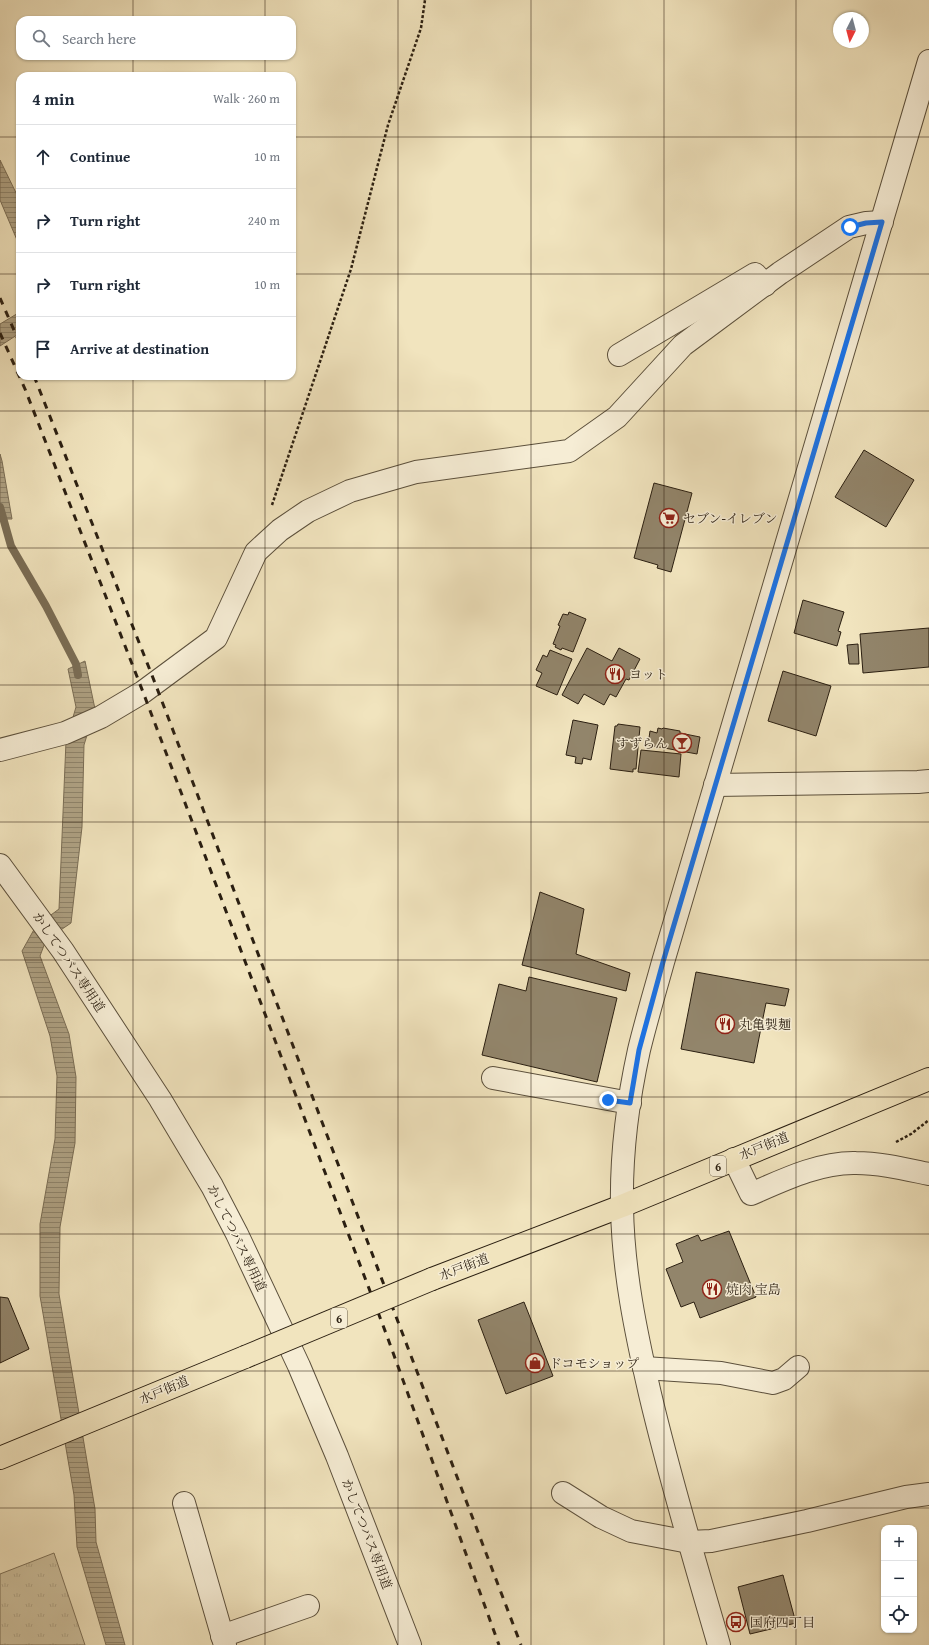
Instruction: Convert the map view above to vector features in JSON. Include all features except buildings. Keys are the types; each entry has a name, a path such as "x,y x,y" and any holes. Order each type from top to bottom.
{"highway":[{"name":"水戸街道","path":"0,1458 432,1279 622,1206 929,1079"}],"street":[{"path":"719,1645 660,1435 644,1368 627,1278 622,1206 624,1153 630,1103 639,1050 715,785 882,222 921,119 929,61"},
{"path":"0,750 65,733 101,717 149,688 216,638 256,552 280,530 308,511 350,491 416,472 569,451 617,417 683,345 765,285 850,227 866,223 882,222"},
{"path":"619,355 755,274 765,285"},
{"path":"715,785 929,781"},
{"name":"かしてつバス専用道","path":"0,864 68,958 160,1099 212,1186 237,1234 305,1380 338,1456 410,1645"},
{"path":"493,1078 630,1103"},
{"path":"734,1159 751,1194 798,1173 855,1163 896,1167 929,1174"},
{"path":"644,1368 721,1374 773,1383 784,1379 798,1367"},
{"path":"563,1493 601,1517 631,1531 689,1542 711,1541 807,1521 906,1497 929,1494"},
{"path":"184,1503 224,1640 308,1606"}],"path":[{"path":"271,508 351,270 388,125 421,28 425,0"}],"green space":[{"path":"54,1553 85,1645 0,1645 0,1574"}],"shaded area":[{"path":"0,160 16,193 16,238 0,200"},
{"path":"16,314 16,336 0,346 0,324"},
{"path":"0,454 2,461 12,519 0,519"},
{"path":"85,661 95,709 84,745 82,827 71,923 46,940 40,956 69,1034 76,1077 75,1143 60,1227 59,1294 95,1509 96,1542 125,1645 106,1645 77,1547 74,1495 40,1296 40,1224 55,1139 57,1076 50,1036 22,951 36,926 59,909 66,741 76,707 68,669"}],"waterway":[{"path":"0,507 11,546 46,606 76,664 78,675"}],"railway":[{"path":"0,298 16,335"},
{"path":"0,333 16,369"},
{"path":"21,380 143,692 387,1336 499,1645"},
{"path":"36,380 155,683 521,1645"}],"place":[{"name":"セブン-イレブン","path":"669,518"},
{"name":"ヨット","path":"615,674"},
{"name":"すずらん","path":"682,743"},
{"name":"丸亀製麺","path":"725,1024"},
{"name":"焼肉 宝島","path":"712,1289"},
{"name":"ドコモショップ","path":"535,1363"},
{"name":"国府四丁目","path":"736,1622"}],"route":[{"path":"608,1100 630,1103 639,1050 663,962 729,733 882,222 866,223 850,227"}]}
